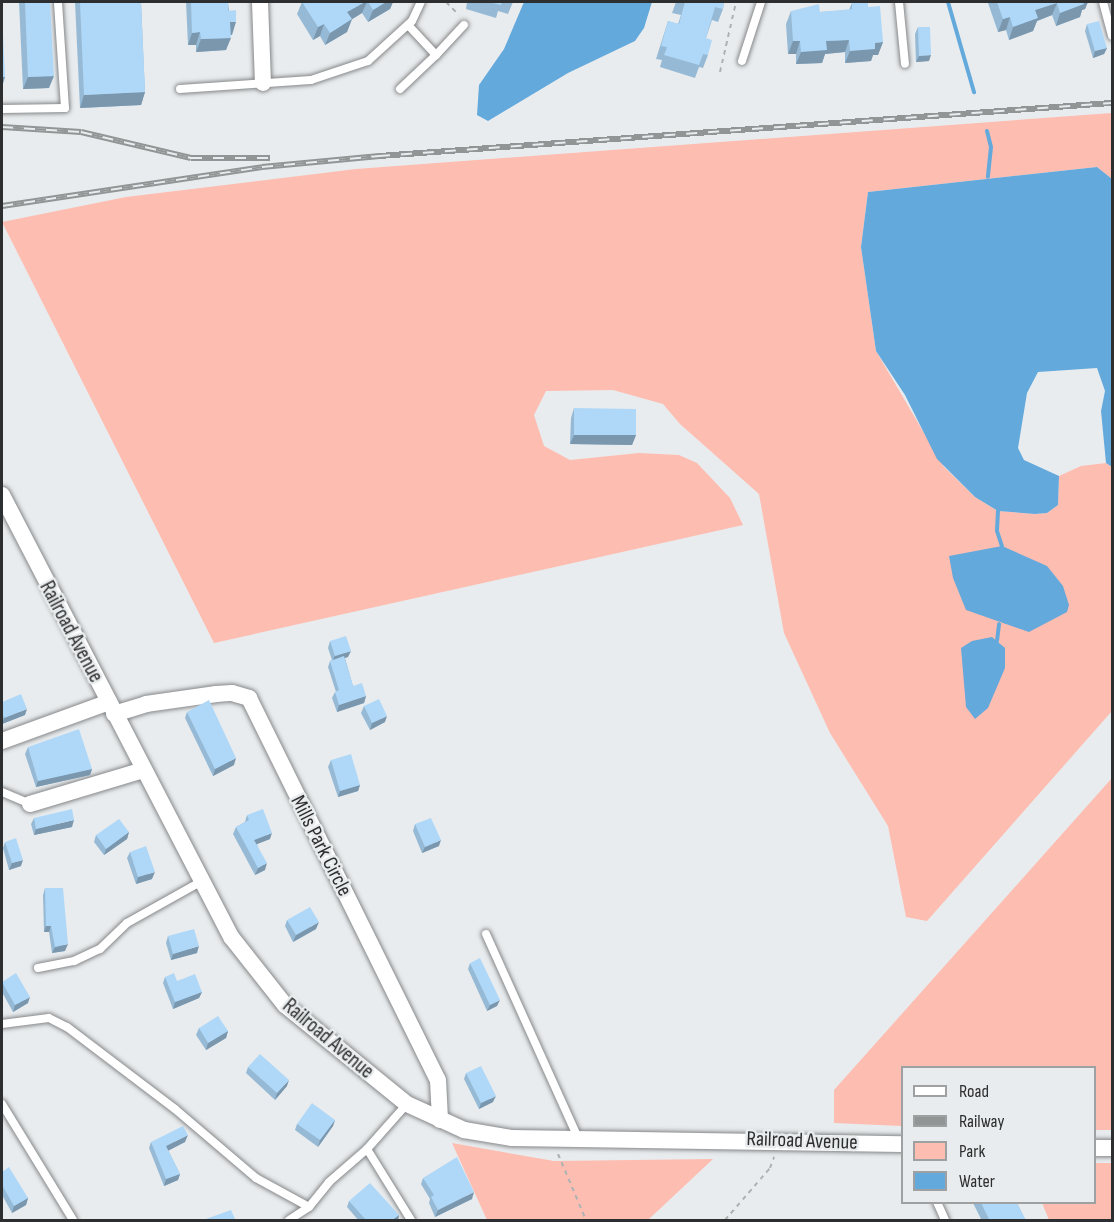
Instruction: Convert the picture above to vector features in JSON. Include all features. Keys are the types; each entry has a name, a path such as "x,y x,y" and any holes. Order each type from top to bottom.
{"street":[{"path":"260,2 263,83"},
{"name":"Railroad Avenue","path":"2,495 232,938 285,1005 406,1104 440,1120 497,1137 553,1140 578,1138 777,1139 901,1144"},
{"name":"Mills Park Circle","path":"111,708 216,694 232,693 249,698 438,1080 440,1120"},
{"path":"2,741 111,708"},
{"path":"30,804 143,770"},
{"path":"1096,1148 1113,1148"}],"lane":[{"path":"2,109 65,108 58,2"},
{"path":"180,90 311,80 368,61 408,25 422,2"},
{"path":"742,61 761,2"},
{"path":"899,2 905,64"},
{"path":"1103,2 1113,36"},
{"path":"408,25 436,55"},
{"path":"400,90 464,25"},
{"path":"2,792 30,804"},
{"path":"38,968 74,961 100,949 127,923 202,881"},
{"path":"486,934 578,1138"},
{"path":"2,1024 49,1018 67,1027 175,1109 256,1178 309,1208"},
{"path":"2,1104 73,1221"},
{"path":"289,1221 309,1208 329,1182 367,1149 406,1104"},
{"path":"367,1149 411,1221"},
{"path":"937,1204 945,1221"}],"path":[{"path":"446,2 467,21 464,25"},
{"path":"720,72 736,2"},
{"path":"725,1221 770,1168 777,1139"},
{"path":"553,1140 586,1221"}],"green space":[{"path":"1112,113 1112,179 1097,167 868,192 861,247 876,351 944,467 975,497 998,511 1035,514 1047,513 1058,505 1059,476 1081,466 1106,463 1112,467 1112,711 927,921 906,917 888,826 830,733 784,633 759,494 680,424 663,404 613,390 546,391 534,415 544,446 570,460 639,453 679,455 697,463 730,498 743,525 214,643 2,222 126,197 356,169"},
{"path":"1112,778 1112,1130 1096,1130 1096,1066 901,1066 901,1126 834,1123 834,1090"},
{"path":"452,1143 554,1161 713,1159 648,1220 487,1220"},
{"path":"1096,1163 1112,1163 1112,1220 1049,1220 1042,1204 1096,1204"}],"water":[{"path":"524,2 652,2 644,28 635,41 568,73 488,121 477,115 479,85 504,49"},
{"path":"1097,167 1112,179 1112,467 1106,463 1101,411 1105,391 1097,368 1038,372 1027,393 1018,448 1024,460 1059,476 1058,505 1047,513 998,511 975,497 937,459 905,395 876,351 861,247 868,192"},
{"path":"1002,546 1047,566 1063,586 1069,605 1067,612 1029,632 966,610 953,578 949,556"},
{"path":"992,637 1005,648 1005,668 988,708 975,719 966,707 961,648 972,641"}],"building":[{"path":"25,2 50,2 54,76 28,77"},
{"path":"80,2 141,2 145,92 84,95"},
{"path":"191,2 228,2 228,11 236,10 236,22 230,22 231,38 201,39 200,32 192,33"},
{"path":"302,2 365,2 347,12 352,19 330,33 324,24 318,27"},
{"path":"368,2 386,2 373,10"},
{"path":"685,2 724,2 723,9 715,7 706,38 712,40 708,55 703,54 699,65 664,55 667,47 661,46 668,21 679,24"},
{"path":"868,2 868,7 880,6 883,42 875,43 875,49 850,51 849,40 826,41 827,50 801,52 800,41 793,41 791,11 819,4 820,12 852,9 852,3"},
{"path":"997,2 1083,2 1084,4 1060,13 1057,3 1035,10 1038,18 1013,27 1010,17 1003,19"},
{"path":"2,14 5,77 2,77"},
{"path":"1099,21 1107,48 1095,51 1087,24"},
{"path":"918,27 930,27 931,55 919,56"},
{"path":"574,408 636,409 636,435 574,435"},
{"path":"346,636 351,651 335,656 330,641"},
{"path":"344,656 353,686 362,683 366,696 339,705 335,692 339,690 330,661"},
{"path":"21,694 27,709 4,718 2,702"},
{"path":"379,699 387,716 372,723 364,706"},
{"path":"209,700 236,758 215,769 187,712"},
{"path":"79,729 92,769 38,781 28,747"},
{"path":"351,754 360,785 340,791 331,760"},
{"path":"72,809 74,820 36,829 34,818"},
{"path":"263,809 272,833 254,840 267,863 258,868 236,827 249,820 247,815"},
{"path":"431,818 441,840 425,847 415,824"},
{"path":"119,819 129,832 106,849 96,835"},
{"path":"16,838 23,860 12,863 5,842"},
{"path":"146,846 155,872 138,877 130,852"},
{"path":"45,888 63,888 68,944 55,947 51,926 46,926"},
{"path":"310,907 319,922 296,935 287,920"},
{"path":"194,929 199,946 173,954 168,936"},
{"path":"480,958 500,1000 490,1005 470,963"},
{"path":"16,973 30,997 15,1005 2,982"},
{"path":"174,973 177,981 195,974 202,992 175,1002 165,977"},
{"path":"218,1016 228,1031 208,1043 199,1028"},
{"path":"260,1054 289,1080 277,1093 248,1067"},
{"path":"481,1066 496,1096 481,1103 466,1073"},
{"path":"312,1103 335,1120 320,1140 297,1124"},
{"path":"183,1126 188,1135 166,1146 180,1174 166,1179 151,1142"},
{"path":"457,1157 474,1192 438,1210 431,1197 434,1195 423,1178"},
{"path":"9,1167 28,1198 14,1206 2,1185 2,1172"},
{"path":"370,1183 399,1215 391,1221 367,1221 349,1201"},
{"path":"982,1204 1018,1204 1026,1221 990,1221"},
{"path":"231,1210 236,1221 200,1221"}],"waterway":[{"path":"948,2 974,92"},
{"path":"987,131 991,147 988,177"},
{"path":"998,511 997,531 1002,546"},
{"path":"997,641 999,624"}],"railway":[{"path":"2,206 262,167 379,156 1112,103"},
{"path":"2,127 81,132 191,158 270,158"}]}
